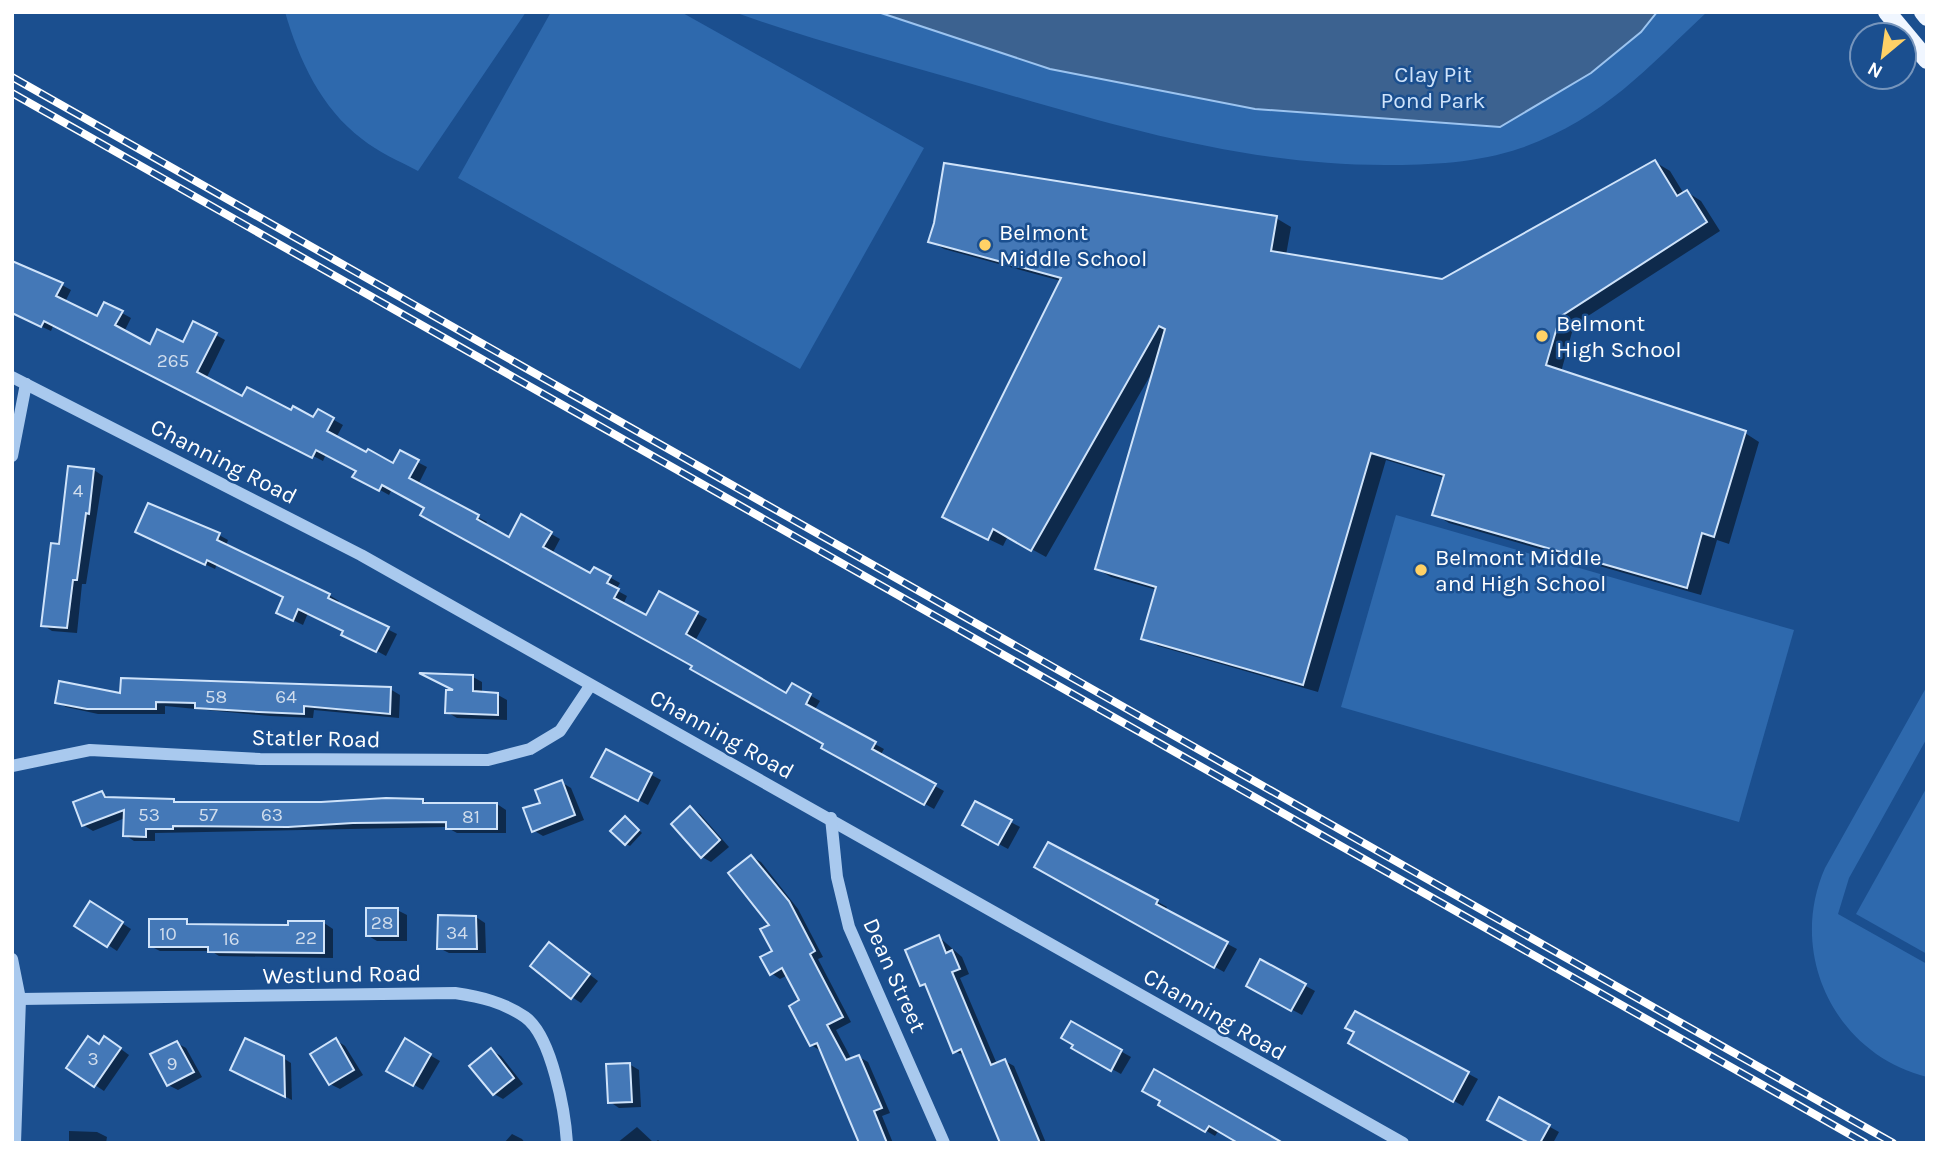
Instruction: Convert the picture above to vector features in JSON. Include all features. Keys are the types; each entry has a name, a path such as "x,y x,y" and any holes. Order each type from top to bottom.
{"main road":[{"path":"1886,12 1927,61"},
{"path":"1923,12 1927,17"}],"street":[{"name":"Channing Road","path":"12,377 361,555 1403,1143"},
{"path":"12,456 26,384"},
{"name":"Statler Road","path":"12,766 90,750 260,759 488,760 530,749 560,731 590,685"},
{"name":"Dean Street","path":"831,818 836,877 849,928 944,1143"},
{"path":"12,959 20,999 15,1143"},
{"name":"Westlund Road","path":"20,999 455,993 492,999 528,1019 550,1058 564,1110 566,1143"}],"green space":[{"path":"285,12 526,12 418,171 368,144 335,113 313,82 297,48"},
{"path":"551,12 681,12 924,148 800,369 458,178"},
{"name":"Clay Pit Pond Park","path":"734,12 1707,12 1622,90 1576,123 1550,136 1521,148 1471,160 1385,165 1279,158 1176,140 1074,114 793,32"},
{"path":"1396,515 1794,630 1739,822 1341,707"},
{"path":"1927,686 1927,738 1849,878 1838,914 1927,964 1927,1077 1895,1065 1867,1047 1844,1023 1827,996 1816,966 1812,934 1815,901 1825,868"},
{"path":"1927,787 1927,954 1856,914"}],"shaded area":[{"name":"Clay Pit Pond Park","path":"878,12 1657,12 1641,32 1591,73 1500,127 1255,109 1050,69"}],"building":[{"path":"1655,160 1677,196 1687,190 1707,222 1560,317 1546,365 1746,431 1714,537 1702,533 1687,588 1432,515 1444,475 1371,453 1303,685 1141,639 1156,587 1095,569 1165,329 1159,326 1031,551 993,529 988,540 942,517 1061,278 928,242 934,223 944,163 1277,216 1271,251 1442,279"},
{"path":"12,261 63,283 56,296 97,316 104,302 123,311 115,325 150,344 157,329 183,342 193,321 217,333 197,372 242,396 247,387 291,410 293,406 313,417 318,409 334,418 327,431 393,463 400,450 419,460 409,478 479,515 477,519 509,537 521,514 552,532 543,547 590,573 594,567 611,576 607,583 619,589 614,598 646,615 659,591 698,612 686,634 786,693 792,683 811,694 806,704 876,742 872,749 936,784 924,805 821,748 823,744 690,669 692,666 420,515 424,508 382,485 379,491 352,477 356,471 316,450 312,458 44,321 41,327 12,313"},
{"path":"68,466 94,469 89,514 86,513 77,580 73,580 67,628 41,626 51,543 59,544"},
{"path":"148,503 220,533 217,540 330,594 328,598 389,627 376,652 341,635 343,631 298,609 293,621 276,613 283,597 207,560 205,565 135,532"},
{"path":"419,673 473,675 473,691 498,693 498,715 445,713 446,690 453,690"},
{"path":"121,678 391,687 390,714 304,706 304,714 195,708 195,703 156,702 156,709 87,709 55,703 59,681 120,693"},
{"path":"606,749 652,773 638,801 591,777"},
{"path":"562,780 575,815 532,832 523,808 540,803 535,790"},
{"path":"102,791 105,797 174,799 174,802 321,802 386,798 423,799 423,803 497,803 497,829 446,829 446,822 288,827 173,826 173,829 146,829 146,837 123,836 124,810 82,826 73,802"},
{"path":"975,801 1012,820 998,845 962,825"},
{"path":"690,806 720,840 701,858 671,824"},
{"path":"625,816 639,830 625,845 610,831"},
{"path":"1048,842 1158,900 1156,904 1228,942 1214,968 1034,867"},
{"path":"751,855 789,901 815,951 810,954 843,1017 827,1025 846,1060 859,1055 882,1108 874,1111 887,1143 859,1143 817,1043 810,1046 789,1006 799,1000 782,968 770,975 760,957 772,951 760,929 769,925 728,873"},
{"path":"90,901 123,922 107,947 74,926"},
{"path":"366,908 398,908 398,936 366,936"},
{"path":"438,915 476,916 477,949 437,949"},
{"path":"149,919 187,919 187,924 288,925 288,921 324,921 324,953 208,952 208,947 149,947"},
{"path":"939,935 946,953 952,950 960,969 952,972 991,1065 1005,1059 1040,1143 1000,1143 961,1049 953,1053 925,984 920,986 905,950"},
{"path":"549,942 590,974 571,999 530,966"},
{"path":"1260,959 1306,984 1291,1011 1246,986"},
{"path":"1355,1011 1469,1072 1453,1102 1348,1043 1354,1032 1345,1028"},
{"path":"1071,1021 1122,1050 1111,1071 1071,1048 1073,1045 1061,1038"},
{"path":"88,1036 99,1044 104,1036 121,1048 94,1087 66,1068"},
{"path":"245,1038 284,1056 285,1097 230,1070"},
{"path":"336,1038 354,1070 329,1085 310,1054"},
{"path":"405,1038 431,1054 413,1086 386,1071"},
{"path":"177,1041 194,1072 167,1086 150,1054"},
{"path":"491,1048 514,1078 493,1095 469,1066"},
{"path":"630,1063 632,1102 608,1103 606,1064"},
{"path":"1154,1069 1283,1143 1238,1143 1209,1126 1205,1132 1158,1105 1160,1101 1142,1091"},
{"path":"1499,1097 1550,1125 1540,1143 1529,1143 1487,1120"}],"railway":[{"path":"12,77 1893,1143"},
{"path":"12,93 1865,1143"}],"place":[{"name":"Belmont Middle School","path":"985,245"},
{"name":"Belmont High School","path":"1542,336"},
{"name":"Belmont Middle and High School","path":"1421,570"}]}
